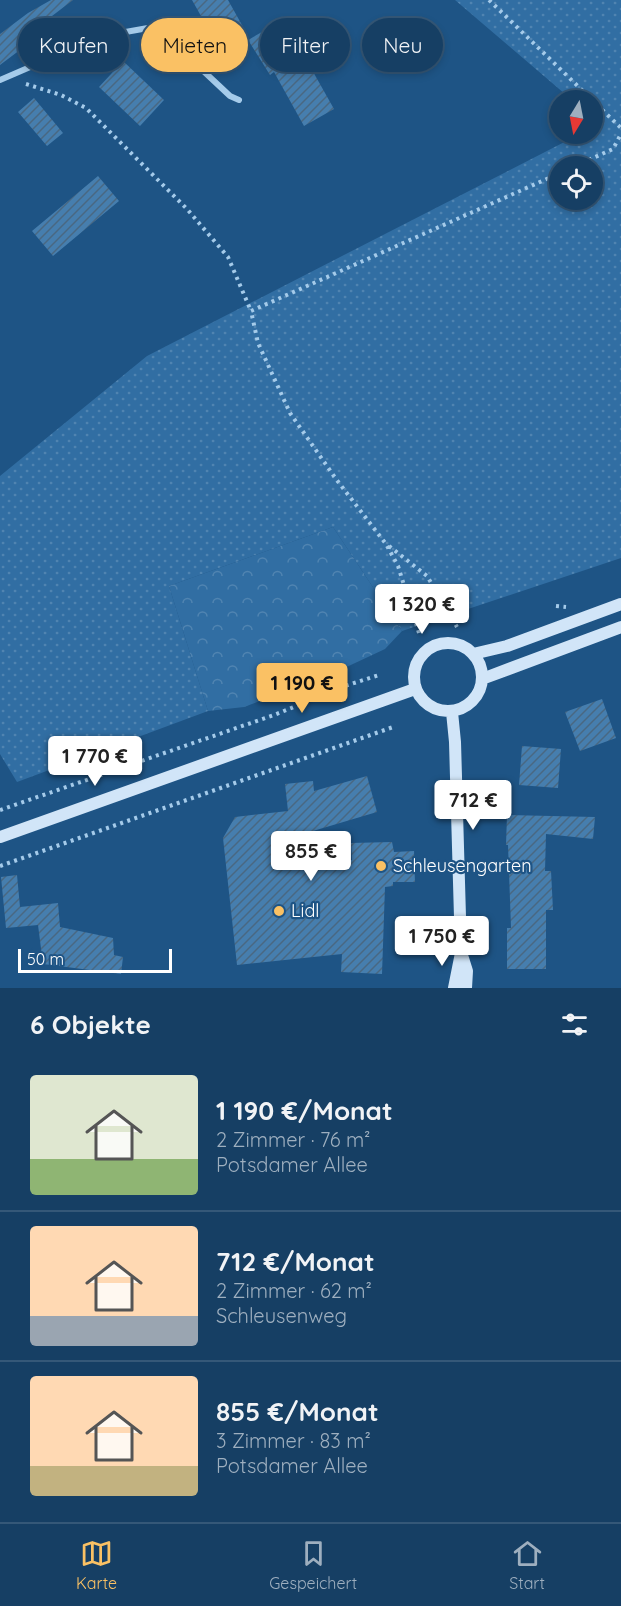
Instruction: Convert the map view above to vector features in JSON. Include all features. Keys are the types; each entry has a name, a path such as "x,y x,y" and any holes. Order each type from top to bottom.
{"street":[{"path":"0,80 51,58 86,39 148,27 165,35 230,96 239,100"},
{"path":"473,654 507,646 621,604"},
{"path":"482,679 621,627"},
{"path":"453,643 473,654 481,670 482,679 476,697 461,709 452,712 429,707 415,689 413,678 415,666 430,648 453,643"},
{"path":"0,837 415,689"},
{"path":"452,712 455,742 461,952 454,988"},
{"path":"461,952 467,971 466,988"}],"path":[{"path":"489,0 621,128"},
{"path":"20,83 61,95 86,108 187,209 228,257 251,311 258,343 290,412 336,479 386,544 398,566 418,633"},
{"path":"597,156 613,149 621,134"},
{"path":"251,311 549,178"},
{"path":"386,544 427,576 457,627"},
{"path":"0,810 274,715 379,675"},
{"path":"0,866 396,726"}],"green space":[{"path":"455,0 621,0 621,558 402,631 333,527 169,586 208,711 17,782 0,754 0,476 147,356 560,144 603,144 603,90 560,90"},
{"path":"333,527 402,631 385,649 338,671 244,707 208,711 169,586"}],"building":[{"path":"51,0 73,0 52,16 54,18 21,18"},
{"path":"192,0 228,0 238,18 202,18"},
{"path":"18,20 18,51 0,65 0,34"},
{"path":"260,33 260,59 248,40"},
{"path":"129,67 164,100 140,126 99,87 113,72 129,72"},
{"path":"274,72 313,72 334,109 304,126"},
{"path":"34,98 63,133 47,146 18,112"},
{"path":"98,176 119,201 53,256 32,231"},
{"path":"602,699 616,738 580,751 565,712"},
{"path":"522,746 561,749 558,788 519,785"},
{"path":"367,776 377,812 276,842 276,846 320,844 322,863 352,860 351,843 392,842 394,852 414,851 415,882 393,882 393,886 385,887 382,974 341,972 342,954 237,965 223,838 235,817 288,811 285,784 313,781 314,791"},
{"path":"507,815 595,817 593,839 546,834 545,871 551,871 553,910 546,910 546,969 507,969 507,928 511,928 508,845 506,845"},
{"path":"17,875 20,907 58,903 60,927 113,938 114,955 123,957 121,974 43,964 38,925 6,928 1,877"}],"place":[{"name":"Schleusengarten","path":"381,866"},
{"name":"Lidl","path":"279,911"}]}
